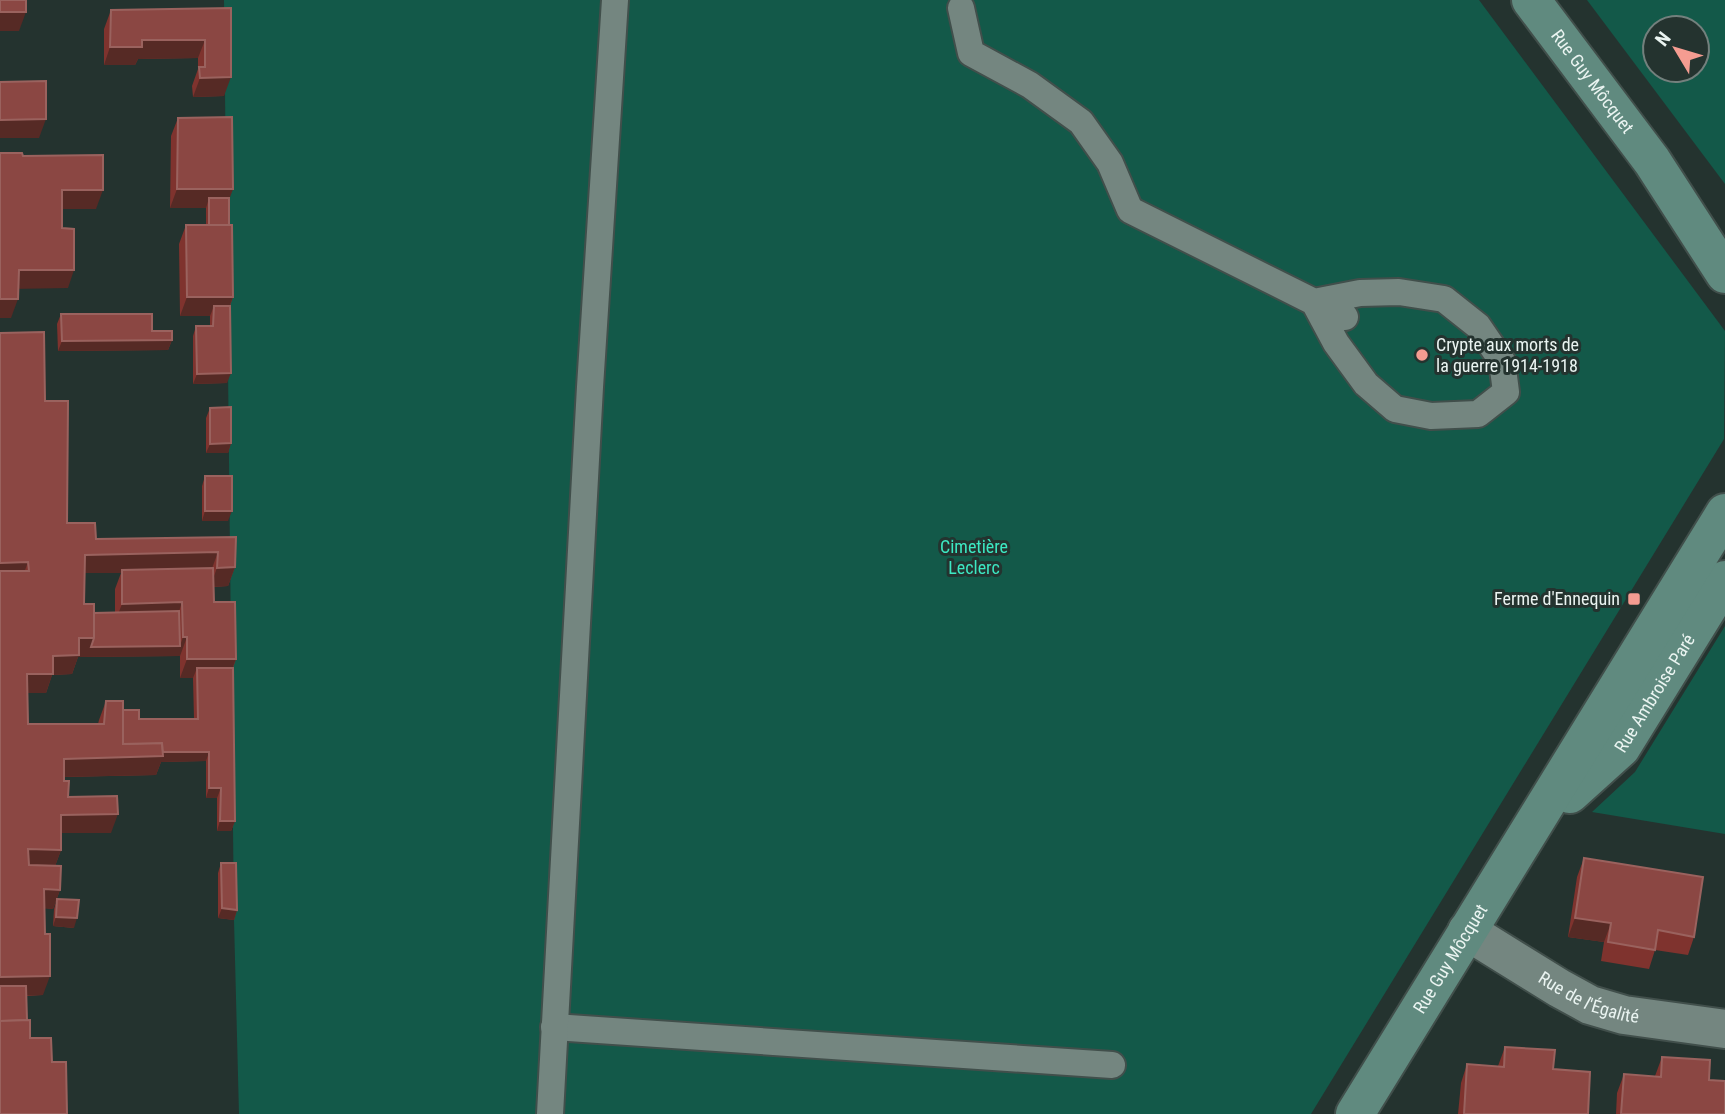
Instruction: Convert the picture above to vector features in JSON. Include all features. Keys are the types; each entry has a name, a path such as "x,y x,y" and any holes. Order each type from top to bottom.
{"street":[{"name":"Rue Guy Môcquet","path":"1541,4 1652,161 1725,274"},
{"name":"Rue Guy Môcquet","path":"1652,161 1725,238"},
{"name":"Rue Guy Môcquet","path":"1558,799 1725,513"},
{"name":"Rue Guy Môcquet","path":"1355,1114 1467,930 1558,799 1725,543"},
{"name":"Rue Ambroise Paré","path":"1558,799 1621,748 1725,580"},
{"name":"Rue de l'Égalité","path":"1467,930 1590,1005 1624,1015 1725,1029"}],"lane":[{"path":"550,1114 590,387 615,0"},
{"path":"958,3 971,53 1030,85 1081,122 1110,163 1130,211 1345,317"},
{"path":"1373,292 1399,292 1444,299 1478,326 1502,360 1506,392 1479,414 1431,416 1395,409 1366,384 1336,343 1314,302 1373,292"},
{"path":"554,1027 1112,1065"}],"green space":[{"name":"Cimetière Leclerc","path":"224,0 1479,0 1725,331 1724,439 1311,1114 239,1114 234,920"},
{"path":"1587,0 1725,0 1725,184 1650,84 1711,84 1711,14 1641,14 1641,72"},
{"path":"1725,626 1725,834 1592,812 1635,772"}],"building":[{"path":"0,0 26,0 26,12 0,12"},
{"path":"231,8 231,77 200,78 199,67 205,67 205,40 142,40 142,47 110,47 111,10"},
{"path":"46,81 46,119 0,120 0,82"},
{"path":"232,117 233,189 177,189 178,118"},
{"path":"0,153 22,153 23,156 103,155 103,190 62,190 62,228 74,229 74,270 19,270 18,299 0,299"},
{"path":"209,198 229,198 229,225 209,225"},
{"path":"186,225 232,225 233,297 187,297"},
{"path":"214,306 230,306 231,373 197,374 196,326 213,326"},
{"path":"61,314 152,314 152,331 172,331 172,340 62,341"},
{"path":"44,332 45,401 68,401 67,523 95,523 96,539 236,537 235,567 217,568 218,552 85,555 84,604 94,604 94,638 79,638 79,655 53,656 53,674 27,674 28,724 104,724 106,701 123,701 123,744 162,743 163,756 64,759 64,781 69,781 68,797 117,796 118,814 61,815 61,850 28,849 29,865 61,866 60,890 44,889 45,934 50,934 50,976 0,977 0,571 29,571 28,562 0,563 0,333"},
{"path":"231,407 231,443 210,444 210,408"},
{"path":"205,476 232,476 232,511 205,511"},
{"path":"213,568 214,602 235,602 236,659 187,659 182,602 122,604 122,570"},
{"path":"179,611 180,646 91,647 94,638 94,613"},
{"path":"197,668 233,668 235,821 220,821 221,788 209,788 209,752 163,752 162,743 123,744 123,710 139,710 139,719 198,719"},
{"path":"1584,858 1703,877 1694,937 1658,930 1655,950 1608,942 1611,923 1575,918"},
{"path":"221,863 236,863 237,910 222,908"},
{"path":"57,899 79,900 77,918 56,917"},
{"path":"0,986 26,986 27,1020 0,1021"},
{"path":"30,1020 30,1038 51,1038 52,1062 66,1062 67,1114 0,1114 0,1021"},
{"path":"1505,1047 1555,1050 1553,1069 1590,1072 1588,1114 1464,1114 1467,1064 1504,1067"},
{"path":"1662,1057 1710,1060 1709,1080 1725,1081 1725,1114 1621,1114 1624,1074 1661,1077"}],"place":[{"name":"Crypte aux morts de la guerre 1914-1918","path":"1422,355"},
{"name":"Ferme d'Ennequin","path":"1634,599"}]}
